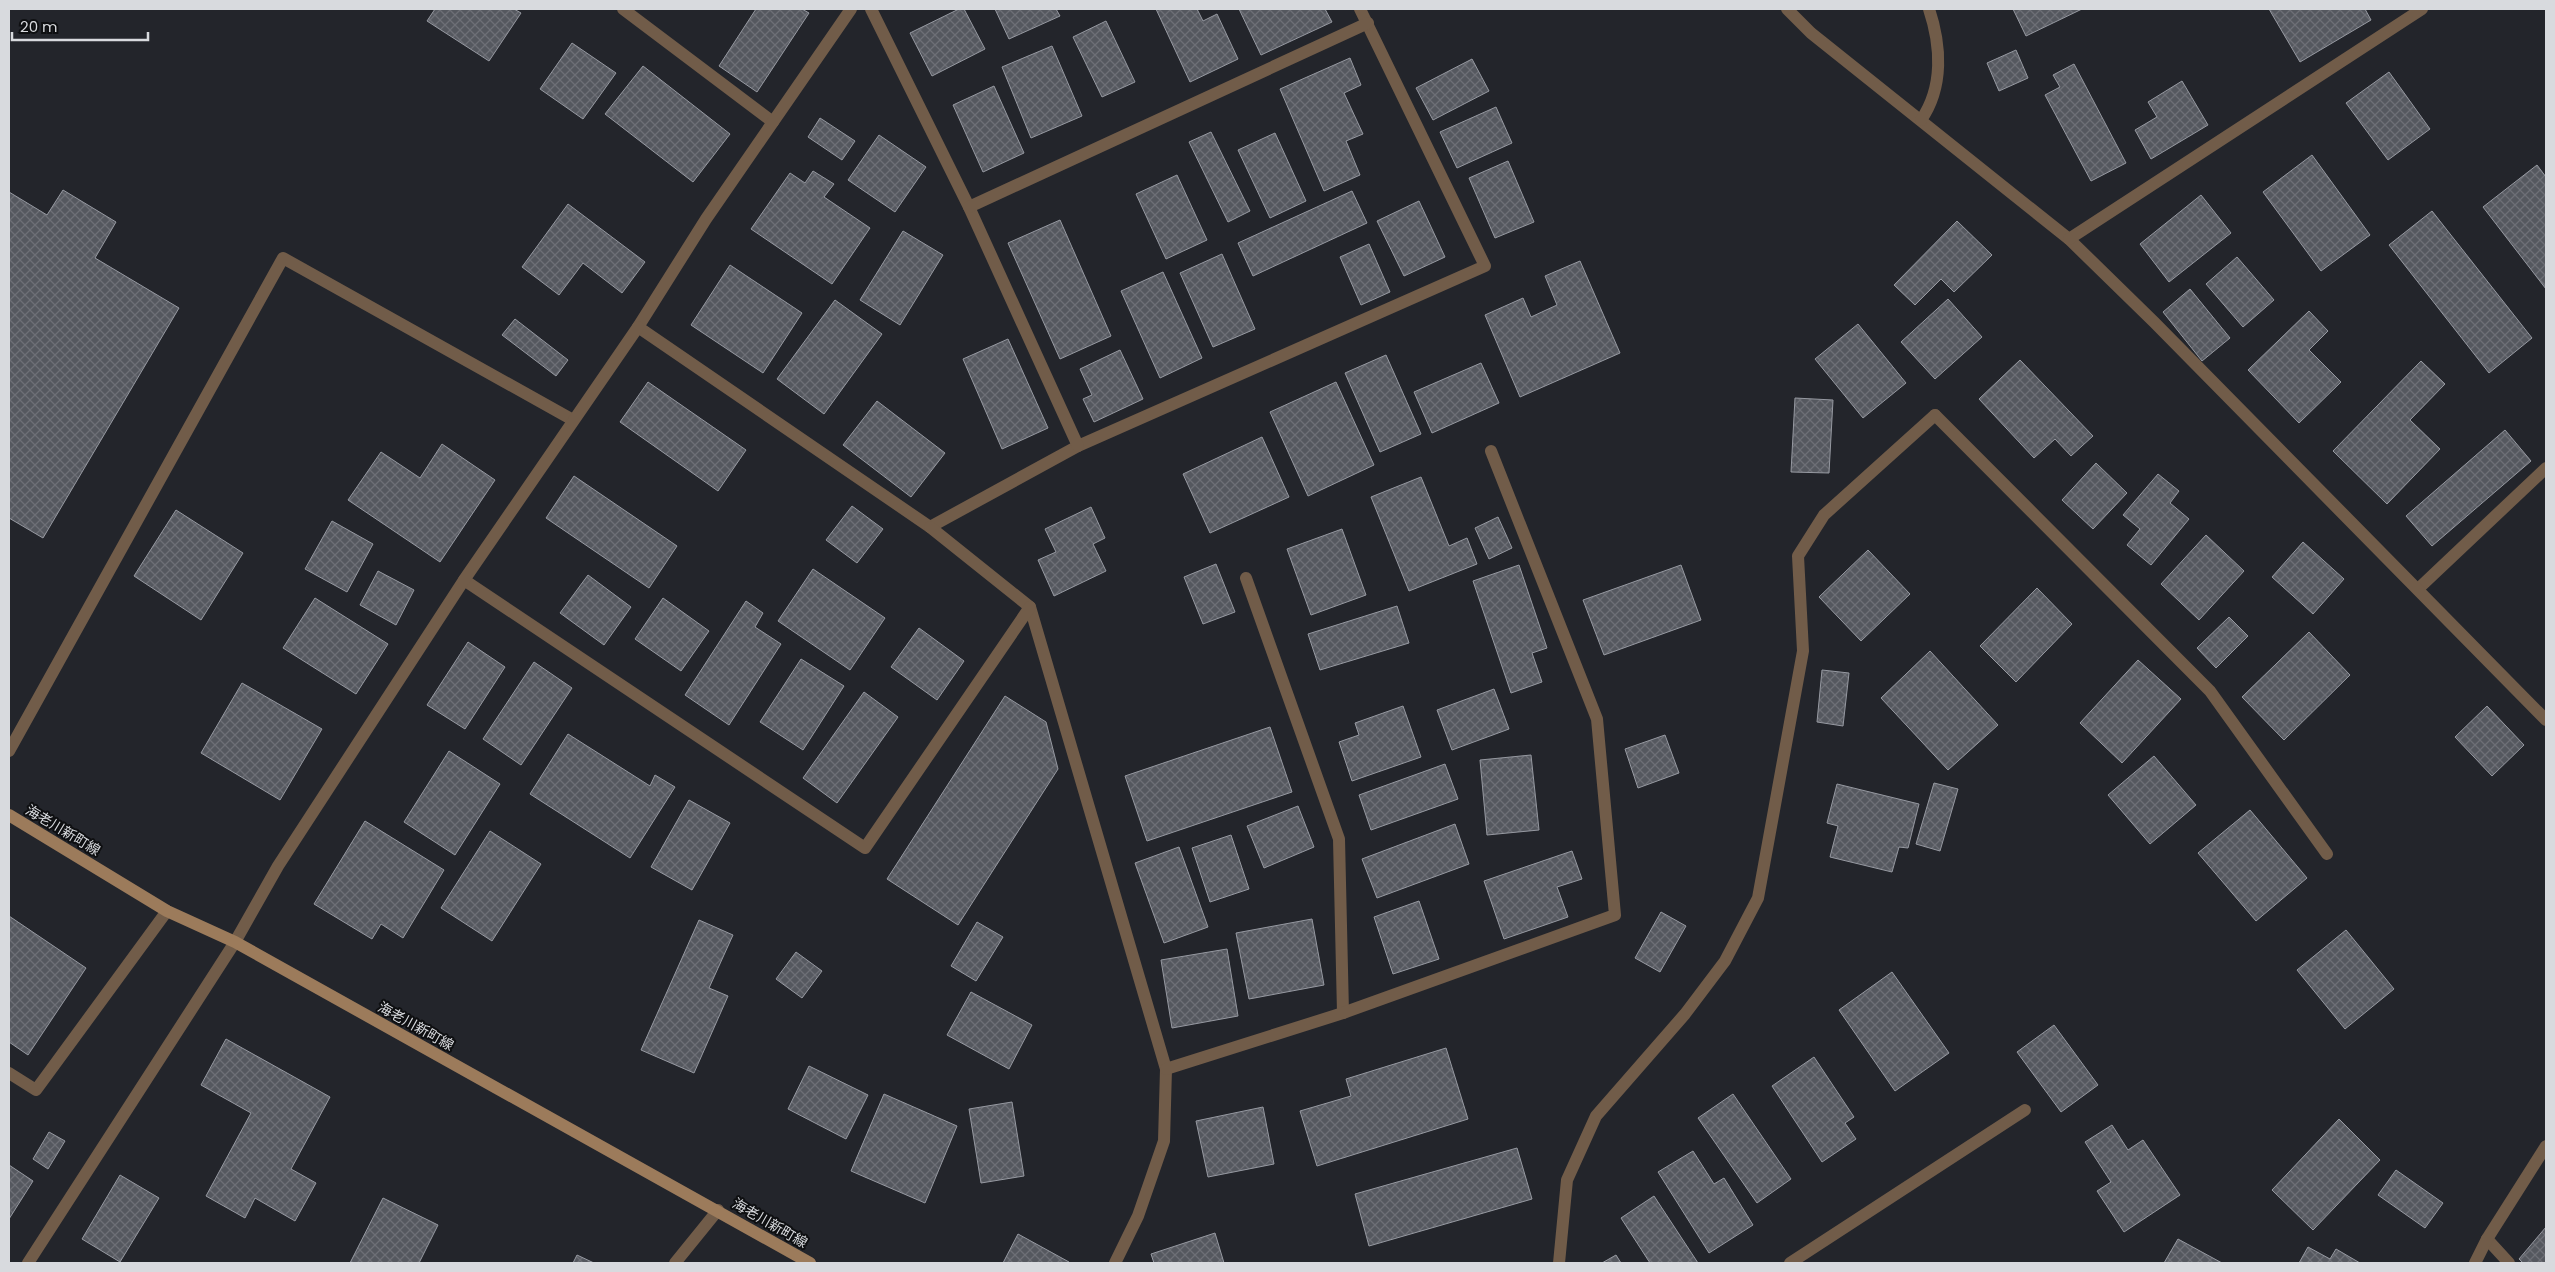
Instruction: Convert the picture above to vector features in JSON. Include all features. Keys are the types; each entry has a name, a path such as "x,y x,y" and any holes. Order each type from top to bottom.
{"main road":[{"name":"海老川新町線","path":"9,814 167,911 235,942 810,1263"}],"street":[{"path":"623,9 773,122"},
{"path":"28,1263 235,942 278,866 464,580 638,327 706,219 851,9"},
{"path":"871,9 969,207 1078,446"},
{"path":"930,527 1078,446 1485,266 1360,9"},
{"path":"1788,9 1811,33 2069,239 2546,720"},
{"path":"1921,120 1930,106 1939,68 1935,29 1929,9"},
{"path":"2069,239 2422,9"},
{"path":"969,207 1368,24"},
{"path":"9,751 282,258 573,420"},
{"path":"638,327 930,527 1030,607 1166,1069 1164,1141 1138,1216 1115,1263"},
{"path":"1559,1263 1567,1180 1596,1116 1685,1014 1725,961 1758,898 1803,651 1798,556 1824,515 1934,415 2210,691 2327,854"},
{"path":"1166,1069 1343,1014 1615,915 1597,719 1491,451"},
{"path":"2418,589 2546,468"},
{"path":"1246,578 1339,839 1343,1014"},
{"path":"464,580 865,848 1030,607"},
{"path":"9,1073 36,1090 167,911"},
{"path":"1790,1263 2026,1110"},
{"path":"2475,1263 2487,1239 2546,1146"},
{"path":"675,1263 718,1210"},
{"path":"2487,1239 2509,1263"}],"building":[{"path":"435,9 514,9 521,13 489,61 427,21"},
{"path":"756,9 802,9 809,13 757,92 719,66"},
{"path":"959,9 964,9 985,49 932,76 910,33"},
{"path":"995,9 1056,9 1060,16 1009,39"},
{"path":"1156,9 1197,9 1203,21 1217,14 1238,59 1190,82"},
{"path":"1239,9 1325,9 1332,22 1261,55"},
{"path":"2013,9 2082,9 2026,36"},
{"path":"2269,9 2365,9 2371,20 2300,62"},
{"path":"1106,21 1135,82 1102,97 1073,37"},
{"path":"572,43 616,73 583,119 540,89"},
{"path":"1052,46 1082,116 1031,138 1002,67"},
{"path":"2016,50 2028,78 1999,91 1987,63"},
{"path":"1350,58 1361,85 1344,93 1363,134 1346,141 1360,175 1324,191 1280,89"},
{"path":"1472,59 1489,91 1433,120 1416,88"},
{"path":"2074,64 2126,163 2091,181 2045,95 2060,87 2053,75"},
{"path":"643,66 730,134 693,182 605,114"},
{"path":"2389,72 2430,129 2388,160 2346,103"},
{"path":"2182,81 2208,125 2151,159 2135,130 2157,117 2148,102"},
{"path":"994,86 1024,153 983,172 953,105"},
{"path":"1496,107 1512,143 1457,168 1440,132"},
{"path":"820,118 855,141 842,160 808,137"},
{"path":"1211,132 1250,211 1228,222 1189,142"},
{"path":"1275,133 1306,201 1270,218 1238,150"},
{"path":"879,135 926,167 895,212 848,180"},
{"path":"2312,155 2370,235 2321,271 2263,192"},
{"path":"1508,161 1534,222 1495,238 1469,178"},
{"path":"2537,165 2546,177 2546,289 2483,207"},
{"path":"813,171 834,184 824,197 870,228 832,284 751,229 790,173 805,183"},
{"path":"1177,175 1207,240 1166,259 1136,194"},
{"path":"63,190 116,222 95,258 179,308 43,538 9,518 9,192 47,215"},
{"path":"1352,191 1367,223 1253,276 1238,243"},
{"path":"2201,195 2231,233 2169,282 2140,244"},
{"path":"1419,201 1445,257 1404,276 1377,221"},
{"path":"568,204 645,262 622,293 583,263 559,295 522,267"},
{"path":"2432,211 2532,338 2489,373 2389,245"},
{"path":"1060,220 1111,336 1060,359 1008,243"},
{"path":"1957,221 1992,255 1954,292 1941,279 1915,305 1894,285"},
{"path":"903,231 943,255 900,325 860,300"},
{"path":"1369,244 1390,292 1361,305 1340,257"},
{"path":"1222,254 1255,329 1213,347 1180,273"},
{"path":"2237,257 2274,300 2243,327 2206,284"},
{"path":"1580,261 1620,353 1520,397 1485,315 1523,298 1531,317 1557,305 1545,276"},
{"path":"730,265 802,313 763,373 691,325"},
{"path":"1163,272 1202,358 1160,378 1121,291"},
{"path":"2190,289 2230,338 2202,361 2163,312"},
{"path":"1948,299 1982,337 1935,379 1901,342"},
{"path":"835,300 882,334 824,414 777,379"},
{"path":"2309,311 2328,331 2309,350 2341,382 2299,423 2248,370"},
{"path":"515,319 568,360 556,376 502,335"},
{"path":"1858,324 1906,383 1863,418 1815,359"},
{"path":"1008,339 1048,428 1002,449 963,359"},
{"path":"1120,350 1143,399 1094,422 1083,399 1092,395 1080,369"},
{"path":"1386,355 1421,434 1380,452 1345,373"},
{"path":"2020,360 2093,436 2071,456 2055,439 2034,458 1979,399"},
{"path":"2421,361 2445,384 2410,420 2440,449 2387,504 2333,451"},
{"path":"1481,363 1499,403 1432,433 1414,392"},
{"path":"648,382 746,450 718,491 620,422"},
{"path":"1336,382 1374,465 1308,496 1270,412"},
{"path":"1795,398 1833,400 1829,473 1791,472"},
{"path":"877,401 945,453 911,497 843,445"},
{"path":"2505,430 2531,461 2432,546 2406,516"},
{"path":"1262,437 1289,497 1210,533 1183,474"},
{"path":"442,444 495,480 440,562 348,500 381,452 420,478"},
{"path":"2096,463 2127,493 2093,529 2062,500"},
{"path":"2158,474 2179,491 2170,503 2189,519 2151,565 2127,545 2140,529 2123,515"},
{"path":"574,476 677,546 649,588 546,518"},
{"path":"1421,477 1449,546 1467,538 1477,564 1409,591 1371,497"},
{"path":"852,506 883,529 857,563 826,540"},
{"path":"1091,507 1105,538 1093,544 1106,571 1054,596 1038,560 1056,552 1045,529"},
{"path":"176,510 243,553 201,620 134,576"},
{"path":"1498,517 1512,548 1489,559 1475,528"},
{"path":"332,521 373,544 347,592 305,569"},
{"path":"1342,529 1366,595 1311,615 1287,549"},
{"path":"2206,535 2244,571 2199,620 2161,584"},
{"path":"2303,542 2344,579 2313,614 2272,577"},
{"path":"1868,550 1910,594 1861,641 1819,597"},
{"path":"1216,564 1235,612 1203,624 1184,577"},
{"path":"1519,565 1547,648 1532,653 1542,682 1511,693 1473,581"},
{"path":"1681,565 1701,620 1604,655 1583,600"},
{"path":"813,569 885,618 850,670 778,621"},
{"path":"378,571 414,590 396,625 360,605"},
{"path":"588,575 631,607 604,645 560,613"},
{"path":"2037,588 2072,624 2016,682 1980,646"},
{"path":"315,598 388,644 356,694 283,648"},
{"path":"663,598 709,631 681,671 635,639"},
{"path":"746,601 763,613 755,627 781,644 729,725 685,695"},
{"path":"1397,606 1409,643 1320,670 1308,634"},
{"path":"2229,617 2248,636 2216,668 2197,648"},
{"path":"919,628 964,661 937,700 891,667"},
{"path":"2309,632 2350,675 2284,740 2242,697"},
{"path":"468,642 505,667 465,729 427,705"},
{"path":"1930,651 1998,725 1948,770 1881,698"},
{"path":"801,659 844,686 803,750 760,722"},
{"path":"2138,660 2181,699 2122,763 2080,723"},
{"path":"534,662 572,688 521,765 483,739"},
{"path":"1822,670 1849,673 1843,726 1817,722"},
{"path":"242,683 322,729 280,800 201,753"},
{"path":"1494,689 1509,729 1452,750 1437,710"},
{"path":"864,692 898,717 837,803 803,778"},
{"path":"1005,696 1046,722 1058,769 958,925 887,879"},
{"path":"1403,706 1421,757 1352,781 1339,742 1359,735 1355,723"},
{"path":"2487,706 2524,745 2492,776 2455,737"},
{"path":"1270,727 1292,792 1147,841 1125,776"},
{"path":"568,734 650,786 655,775 675,787 630,858 530,794"},
{"path":"1665,735 1679,773 1638,788 1625,749"},
{"path":"449,751 500,784 455,855 404,822"},
{"path":"1531,755 1539,830 1487,835 1480,760"},
{"path":"2154,756 2196,805 2150,844 2108,795"},
{"path":"1445,764 1458,799 1371,830 1359,795"},
{"path":"1934,783 1958,789 1940,851 1916,844"},
{"path":"1837,784 1919,804 1908,848 1899,847 1892,872 1830,857 1838,826 1827,823"},
{"path":"689,800 730,823 692,890 651,867"},
{"path":"1298,806 1314,847 1264,868 1247,826"},
{"path":"2250,810 2307,878 2256,921 2198,853"},
{"path":"365,821 444,870 403,938 381,924 372,939 314,904"},
{"path":"1455,824 1469,864 1377,898 1362,859"},
{"path":"490,831 541,864 492,941 441,908"},
{"path":"1231,835 1249,889 1210,902 1192,848"},
{"path":"1179,847 1208,927 1164,943 1135,863"},
{"path":"1572,851 1582,879 1557,887 1568,917 1504,939 1484,881"},
{"path":"1419,901 1439,959 1393,974 1374,917"},
{"path":"1661,912 1686,926 1660,972 1635,958"},
{"path":"9,916 86,968 28,1055 9,1042"},
{"path":"1312,919 1324,985 1249,999 1236,933"},
{"path":"699,920 733,935 709,988 728,996 694,1073 641,1050"},
{"path":"977,922 1003,937 976,981 951,966"},
{"path":"2346,930 2394,989 2345,1029 2297,970"},
{"path":"1227,949 1238,1016 1172,1028 1161,960"},
{"path":"796,952 822,971 802,998 776,979"},
{"path":"1892,972 1949,1053 1895,1091 1839,1010"},
{"path":"971,992 1032,1025 1009,1069 947,1035"},
{"path":"2054,1025 2098,1085 2061,1112 2017,1052"},
{"path":"226,1039 330,1097 291,1169 316,1183 295,1221 255,1198 245,1218 206,1196 251,1113 201,1085"},
{"path":"1446,1048 1468,1119 1317,1166 1300,1111 1351,1096 1346,1079"},
{"path":"1814,1057 1854,1117 1845,1123 1856,1139 1822,1162 1772,1086"},
{"path":"809,1066 868,1095 846,1139 788,1109"},
{"path":"884,1094 957,1126 925,1203 851,1171"},
{"path":"1733,1094 1791,1179 1757,1203 1698,1118"},
{"path":"1012,1102 1024,1176 981,1183 969,1109"},
{"path":"1263,1107 1274,1164 1208,1177 1196,1121"},
{"path":"2339,1119 2380,1160 2313,1230 2272,1190"},
{"path":"2112,1125 2128,1150 2143,1140 2180,1195 2124,1232 2097,1191 2111,1182 2085,1142"},
{"path":"49,1132 65,1141 48,1169 33,1159"},
{"path":"1517,1148 1532,1199 1369,1246 1355,1194"},
{"path":"1693,1151 1714,1184 1724,1178 1753,1225 1709,1253 1658,1172"},
{"path":"9,1165 33,1181 9,1219"},
{"path":"2396,1170 2443,1203 2425,1228 2378,1195"},
{"path":"120,1175 159,1198 120,1262 82,1239"},
{"path":"1654,1196 1698,1263 1650,1263 1621,1218"},
{"path":"383,1198 438,1225 419,1263 350,1263"},
{"path":"2546,1227 2546,1263 2523,1263 2519,1259"},
{"path":"1215,1233 1224,1263 1154,1263 1151,1254"},
{"path":"1018,1234 1069,1262 1003,1263"},
{"path":"2178,1239 2222,1263 2164,1263"},
{"path":"2308,1247 2330,1259 2336,1249 2360,1263 2299,1263"},
{"path":"577,1255 594,1263 573,1263"},
{"path":"1616,1255 1621,1263 1602,1263"}]}
